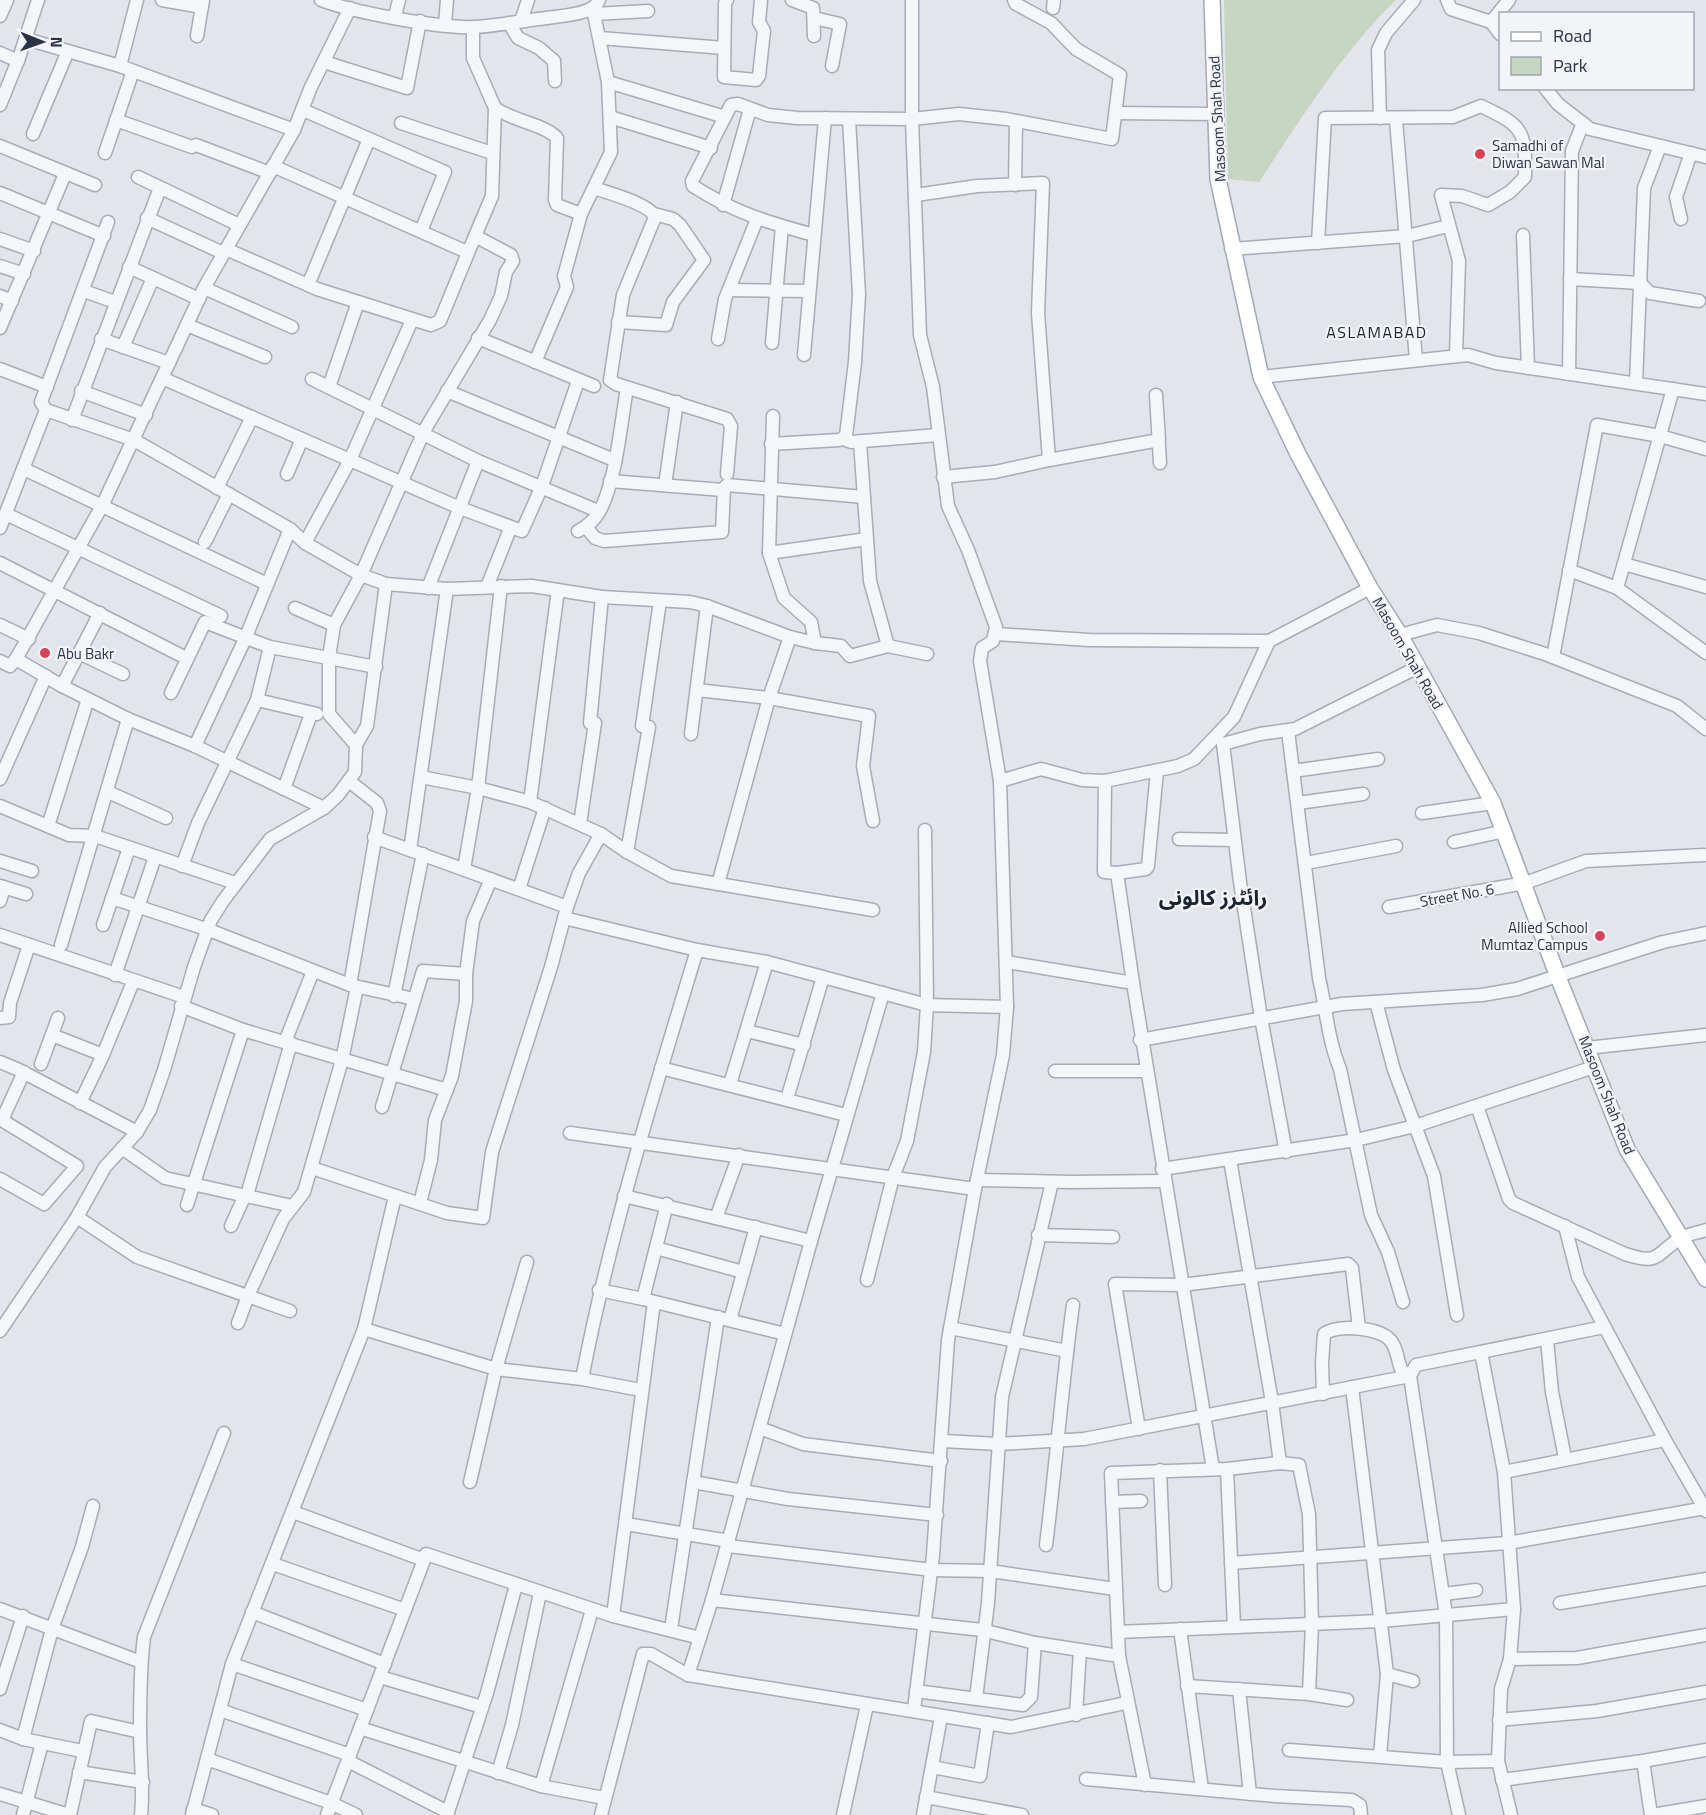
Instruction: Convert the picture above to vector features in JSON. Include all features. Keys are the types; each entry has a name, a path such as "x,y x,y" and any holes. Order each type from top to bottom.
{"main road":[{"name":"Masoom Shah Road","path":"1212,0 1218,179 1231,249 1261,378 1298,454 1370,588 1400,634 1493,803 1525,883 1558,977 1627,1149 1706,1279"}],"street":[{"path":"0,16 7,0"},
{"path":"0,104 18,61 38,0"},
{"path":"120,66 137,0"},
{"path":"162,0 202,4 197,36"},
{"path":"321,0 350,8 420,21 473,27 515,22 595,7 648,11"},
{"path":"395,16 399,0"},
{"path":"445,24 447,0"},
{"path":"528,0 515,22 518,39 539,48 554,61 555,81"},
{"path":"727,0 725,3 724,77 758,78 764,31 759,22 761,0"},
{"path":"792,0 811,5 814,36"},
{"path":"912,0 912,119 920,335 933,387 948,506 990,607 996,634 993,641 982,648 980,661 1000,781 1007,962 1007,1008 1003,1055 976,1184 950,1328 932,1570 914,1710"},
{"path":"814,235 757,219 723,205 692,183 725,117 734,104 768,115 825,118 912,119 959,114 1016,121 1112,139 1120,75 1076,49 1051,23 1016,4 1014,0"},
{"path":"1380,118 1378,50 1386,33 1414,0"},
{"path":"1448,0 1451,9 1491,22 1499,33"},
{"path":"1499,12 1509,0"},
{"path":"535,362 567,287 564,276 581,214 611,152 608,82 595,7"},
{"path":"0,661 10,666 16,659 103,504 202,293 294,130 350,8"},
{"path":"1491,22 1499,12"},
{"path":"814,18 840,24 832,66"},
{"path":"324,62 407,88 420,21"},
{"path":"147,218 308,285 412,320 431,325 440,321 492,196 495,108 473,58 473,27"},
{"path":"600,38 724,48"},
{"path":"26,39 120,66 294,130"},
{"path":"33,134 68,51"},
{"path":"0,53 18,61"},
{"path":"105,153 133,71"},
{"path":"608,82 725,117"},
{"path":"1546,90 1557,104 1590,129 1706,157"},
{"path":"1318,243 1325,118 1396,120 1453,117 1481,106 1514,121 1526,144 1525,177 1510,192 1488,205 1462,196 1442,195 1448,226 1459,261 1456,355"},
{"path":"495,108 508,117 550,132 557,138 555,200 558,205 581,214"},
{"path":"723,205 750,109"},
{"path":"303,110 445,172 421,231"},
{"path":"1116,113 1215,114"},
{"path":"610,117 711,148"},
{"path":"804,355 825,118"},
{"path":"843,439 846,436 855,362 859,294 849,118"},
{"path":"116,120 192,147 196,145 271,170 345,197 467,252"},
{"path":"1396,120 1416,360"},
{"path":"1015,185 1016,121"},
{"path":"401,123 492,153"},
{"path":"1569,374 1572,151 1583,123"},
{"path":"308,285 369,139"},
{"path":"0,146 95,185"},
{"path":"1636,384 1644,188 1660,147"},
{"path":"1681,219 1676,197 1691,153"},
{"path":"0,328 6,298 24,274 65,174"},
{"path":"138,177 240,225"},
{"path":"916,195 977,186 1043,183 1038,313 1049,460"},
{"path":"72,420 81,391 160,188"},
{"path":"594,188 631,201 654,214 674,219 704,261 673,302 666,325 618,322"},
{"path":"0,192 104,236"},
{"path":"654,214 623,295 610,380 627,388 677,402 730,422 727,474"},
{"path":"718,339 725,299 757,219"},
{"path":"108,222 41,402 46,410 134,441 290,529 305,543 361,575 386,584 447,589 532,586 602,597 707,606 789,637 840,646 852,656 888,646 927,654"},
{"path":"772,343 782,226"},
{"path":"1231,249 1407,236 1448,226"},
{"path":"1523,235 1528,368"},
{"path":"356,745 329,714 329,657 334,625 361,575 424,432 501,296 506,272 513,261 511,255 475,237"},
{"path":"0,238 34,251"},
{"path":"0,266 24,274"},
{"path":"129,267 153,278 202,293 292,327"},
{"path":"123,347 153,278"},
{"path":"1570,279 1640,283 1650,293 1699,301"},
{"path":"729,290 809,291"},
{"path":"84,291 115,302"},
{"path":"329,387 358,302"},
{"path":"305,543 350,460 412,320"},
{"path":"187,325 265,357"},
{"path":"478,338 594,386"},
{"path":"101,339 169,363"},
{"path":"1261,378 1468,355 1528,368 1706,394"},
{"path":"0,369 46,387"},
{"path":"162,378 510,529 524,530 542,486 578,381"},
{"path":"312,378 478,461 598,511"},
{"path":"627,388 610,481 599,512 582,529 595,538 604,541 722,532 723,490 727,485 864,497"},
{"path":"1617,588 1673,389"},
{"path":"81,391 146,415"},
{"path":"447,391 614,460"},
{"path":"943,477 995,472 1159,440 1156,395 1157,417 1159,440 1160,463"},
{"path":"665,485 677,402"},
{"path":"0,528 46,410"},
{"path":"773,416 769,489 769,554 784,598 811,622 814,643"},
{"path":"217,488 252,417"},
{"path":"1552,657 1597,425 1660,436 1706,449"},
{"path":"771,444 843,439 860,442 938,435"},
{"path":"287,474 302,439"},
{"path":"860,442 873,597 888,646"},
{"path":"428,588 478,461"},
{"path":"24,469 103,504 267,584"},
{"path":"610,481 723,490"},
{"path":"205,542 229,494"},
{"path":"6,514 220,616"},
{"path":"195,746 244,639 290,529"},
{"path":"487,587 510,529"},
{"path":"769,554 867,539"},
{"path":"0,563 186,658"},
{"path":"1624,564 1706,587"},
{"path":"1569,570 1617,588 1706,652"},
{"path":"0,1331 76,1218 105,1167 137,1132 150,1110 165,1070 183,1002 209,930 235,883 270,839 324,808 350,781 355,772 356,745 367,726 386,584"},
{"path":"464,869 478,788 501,586"},
{"path":"996,634 1089,640 1269,641 1370,588"},
{"path":"410,850 447,589"},
{"path":"530,802 558,590"},
{"path":"580,824 595,723 590,723 602,597"},
{"path":"627,852 649,727 642,726 660,601"},
{"path":"691,734 707,606"},
{"path":"295,608 334,625"},
{"path":"62,686 100,613"},
{"path":"171,693 205,622 244,639 270,647 376,667"},
{"path":"0,625 28,639"},
{"path":"1400,634 1437,626 1479,633 1552,657 1677,706 1706,729"},
{"path":"718,884 769,698 789,637"},
{"path":"1000,781 1041,769 1082,780 1106,781 1157,771 1194,759 1227,727 1269,641"},
{"path":"182,866 198,823 257,700 270,647"},
{"path":"79,653 123,674"},
{"path":"16,659 62,686 128,719 195,746 324,808"},
{"path":"1286,1152 1261,1018 1234,840 1223,744 1260,734 1295,729 1418,667"},
{"path":"0,779 46,676"},
{"path":"697,690 769,698 869,716 863,766 873,822"},
{"path":"48,826 88,699"},
{"path":"257,700 311,714 329,714"},
{"path":"284,789 311,714"},
{"path":"61,945 128,719"},
{"path":"1288,731 1319,978 1326,1007 1331,1047 1340,1069 1371,1215 1388,1252 1403,1302"},
{"path":"1293,771 1378,759"},
{"path":"1106,781 1103,869 1105,873 1118,873 1148,868 1157,771"},
{"path":"420,777 478,788 530,802 601,834 627,852 671,876 873,910"},
{"path":"238,1323 283,1219 302,1196 342,1060 379,807 350,781"},
{"path":"108,792 166,818"},
{"path":"1298,803 1363,794"},
{"path":"1422,813 1493,803"},
{"path":"0,806 69,835 95,836 235,883"},
{"path":"519,889 544,808"},
{"path":"867,1280 893,1177 907,1141 920,1084 927,1005 925,830"},
{"path":"1454,842 1504,831"},
{"path":"312,1168 447,1213 483,1218 492,1152 551,967 565,913 579,873 601,834"},
{"path":"374,837 519,889 565,913 697,950 767,962 927,1005 1007,1008"},
{"path":"1179,839 1234,840"},
{"path":"1306,863 1396,846"},
{"path":"103,926 129,848"},
{"path":"394,996 423,854"},
{"name":"Street No. 6","path":"1389,907 1525,883 1586,861 1704,855"},
{"path":"115,975 155,857"},
{"path":"0,861 32,871"},
{"path":"1118,873 1140,1040 1213,1469"},
{"path":"420,1203 431,1160 435,1120 452,1076 463,1018 465,974 473,921 491,879"},
{"path":"0,901 2,887 26,894"},
{"path":"112,898 209,930 353,986 414,999"},
{"path":"1140,1040 1326,1007 1482,995 1517,989 1664,942 1706,933"},
{"path":"0,935 133,982 243,1030 447,1090"},
{"path":"0,1018 9,1017 10,1003 29,945"},
{"path":"582,1379 599,1290 624,1196 697,950"},
{"path":"730,1084 767,962"},
{"path":"1007,962 1133,983"},
{"path":"231,1226 246,1195 288,1042 313,971"},
{"path":"382,1107 423,971 465,974"},
{"path":"787,1099 823,977"},
{"path":"80,1103 104,1055 133,982"},
{"path":"688,1675 712,1600 831,1168 883,993"},
{"path":"1376,1002 1394,1070 1434,1176 1457,1315"},
{"path":"41,1064 58,1018"},
{"path":"187,1204 243,1030"},
{"path":"747,1031 804,1045"},
{"path":"52,1035 104,1055"},
{"path":"1587,1048 1706,1035"},
{"path":"0,1062 24,1072 137,1132"},
{"path":"570,1133 893,1177 976,1184 1163,1175 1230,1160 1356,1140 1415,1126 1594,1067"},
{"path":"661,1068 846,1115"},
{"path":"1055,1071 1147,1071"},
{"path":"0,1179 44,1204 77,1167 1,1120 24,1072"},
{"path":"1477,1106 1509,1199 1513,1203 1645,1260 1656,1258 1680,1238 1706,1230"},
{"path":"122,1148 162,1177 292,1206"},
{"path":"716,1218 740,1155"},
{"path":"1230,1160 1272,1402 1280,1463"},
{"path":"976,1698 990,1571 1002,1397 1052,1182"},
{"path":"624,1196 667,1204 811,1240"},
{"path":"212,1815 192,1812 232,1664 364,1329 395,1197"},
{"path":"613,1616 626,1524 649,1300 656,1248 667,1204"},
{"path":"76,1218 136,1257 290,1311"},
{"path":"1231,1563 1372,1555 1508,1543 1706,1509 1665,1440 1578,1277 1565,1226"},
{"path":"671,1629 693,1482 724,1318 743,1272 756,1227"},
{"path":"1038,1235 1113,1237"},
{"path":"656,1248 743,1272"},
{"path":"470,1482 496,1369 527,1262"},
{"path":"1139,1429 1115,1284 1182,1285 1350,1265 1359,1328"},
{"path":"599,1290 785,1334"},
{"path":"1046,1545 1059,1441 1061,1391 1073,1305"},
{"path":"1459,1815 1447,1762 1444,1594 1410,1376 1416,1365 1604,1327"},
{"path":"950,1328 1016,1343 1067,1351"},
{"path":"1323,1394 1324,1334 1333,1330 1359,1328 1389,1338 1395,1348 1402,1371 1410,1376"},
{"path":"364,1329 496,1369 582,1379 641,1390"},
{"path":"1547,1340 1552,1392 1565,1458"},
{"path":"1481,1352 1504,1472 1514,1609 1510,1659 1501,1689 1498,1761 1511,1815"},
{"path":"943,1441 999,1444 1084,1440 1410,1376"},
{"path":"1352,1387 1387,1674 1380,1756"},
{"path":"760,1428 802,1444 941,1461"},
{"path":"141,1815 143,1782 140,1732 141,1662 144,1637 224,1433"},
{"path":"1504,1472 1565,1458 1665,1440"},
{"path":"1145,1785 1126,1703 1119,1656 1111,1473 1227,1469 1280,1463 1299,1465 1309,1514 1312,1624 1309,1694"},
{"path":"1227,1469 1234,1627"},
{"path":"1160,1470 1165,1585"},
{"path":"693,1482 788,1499 937,1515"},
{"path":"1112,1502 1141,1501"},
{"path":"23,1739 52,1629 82,1547 93,1506"},
{"path":"293,1512 424,1560"},
{"path":"626,1524 728,1544 932,1570 990,1571 1115,1589"},
{"path":"329,1809 426,1554 592,1610 700,1638"},
{"path":"273,1564 405,1610"},
{"path":"1560,1603 1706,1579"},
{"path":"220,1710 349,1758 448,1813 482,1707 516,1585"},
{"path":"1444,1594 1476,1590"},
{"path":"498,1773 512,1725 540,1593"},
{"path":"712,1600 982,1630 1035,1643 1119,1656"},
{"path":"0,1609 141,1662"},
{"path":"1118,1632 1381,1621 1514,1609"},
{"path":"541,1786 592,1610"},
{"path":"252,1612 385,1664"},
{"path":"0,1689 23,1617"},
{"path":"1180,1629 1202,1789"},
{"path":"1510,1659 1577,1658 1706,1635"},
{"path":"916,1691 1023,1705 1028,1702 1035,1643"},
{"path":"1076,1715 1080,1650"},
{"path":"601,1815 643,1654 651,1654 688,1675 1011,1727 1126,1703"},
{"path":"232,1664 367,1710"},
{"path":"1387,1674 1413,1681"},
{"path":"380,1677 482,1707"},
{"path":"1187,1686 1309,1694 1347,1700"},
{"path":"1239,1689 1250,1794"},
{"path":"1499,1720 1597,1711 1706,1692"},
{"path":"843,1815 867,1705"},
{"path":"923,1815 941,1717"},
{"path":"0,1794 70,1815 82,1751 91,1721 140,1732"},
{"path":"932,1767 980,1776 988,1723"},
{"path":"360,1728 541,1786 604,1798"},
{"path":"0,1730 23,1739 82,1751"},
{"path":"23,1815 42,1743"},
{"path":"1289,1750 1447,1762 1498,1761"},
{"path":"1502,1780 1706,1750"},
{"path":"207,1759 329,1809 356,1815"},
{"path":"1643,1761 1652,1815 1706,1806"},
{"path":"79,1772 143,1782"},
{"path":"1086,1779 1250,1794 1352,1800 1360,1805 1361,1815"},
{"path":"926,1797 1022,1815"}],"green space":[{"path":"1224,0 1396,0 1377,19 1341,63 1259,182 1228,179"}],"place":[{"name":"Samadhi of Diwan Sawan Mal","path":"1480,154"},
{"name":"Abu Bakr","path":"45,653"},
{"name":"Allied School Mumtaz Campus","path":"1600,936"}],"district":[{"name":"ASLAMABAD","path":"1377,332"},
{"name":"رائٹرز کالونی","path":"1213,897"}]}
